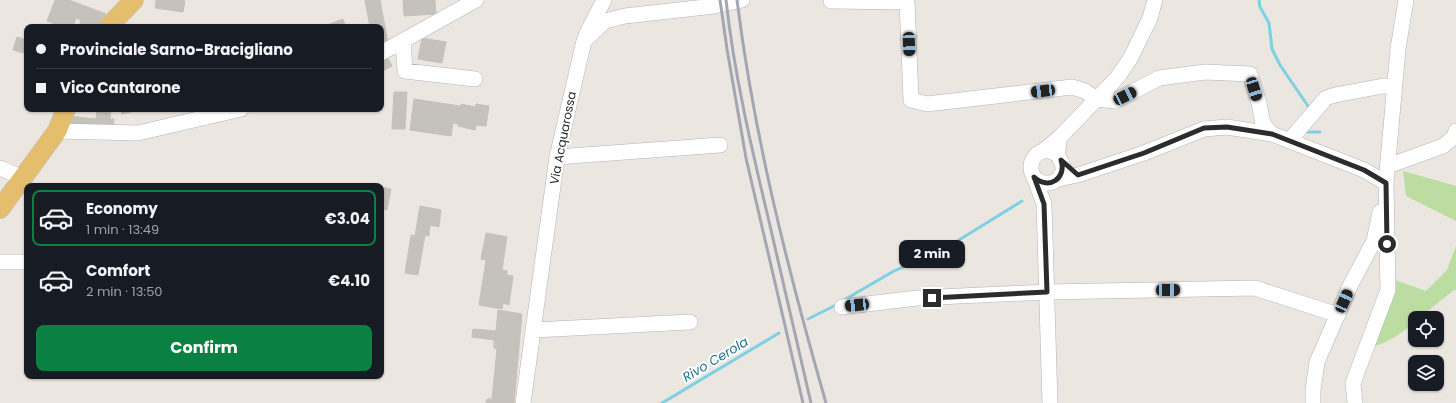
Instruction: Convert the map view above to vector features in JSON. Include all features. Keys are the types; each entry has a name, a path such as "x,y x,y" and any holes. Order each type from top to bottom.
{"main road":[{"path":"111,24 134,0"},
{"path":"0,209 57,131 65,112"}],"street":[{"path":"384,51 476,0"},
{"name":"Via Acquarossa","path":"523,403 556,157 584,41 604,0"},
{"path":"584,41 605,21 625,16 714,6 742,0"},
{"path":"1050,403 1044,204 1032,172 1032,162 1034,157 1060,137 1118,78 1130,59 1150,18 1155,0"},
{"path":"1313,403 1313,390 1317,362 1350,286 1374,241 1386,183 1398,49 1406,0"},
{"path":"831,1 907,2 911,100 927,104 1072,87 1085,91 1096,99 1115,101 1159,78 1206,72 1250,74 1259,103 1263,124 1272,134"},
{"path":"403,41 405,71 475,79"},
{"path":"1289,141 1326,98 1383,86 1395,86"},
{"path":"57,131 138,133 228,112"},
{"path":"1034,177 1043,183 1078,175 1144,153 1204,128 1227,127 1272,134 1364,170 1386,183"},
{"path":"1388,166 1443,146 1454,137 1456,131"},
{"path":"1044,204 1056,180 1063,170 1060,158 1060,137"},
{"path":"556,157 720,145"},
{"path":"1043,151 1048,151 1060,158 1078,175"},
{"path":"0,168 23,178"},
{"path":"1355,403 1353,383 1388,290 1386,183"},
{"path":"0,262 24,262"},
{"path":"842,307 917,298 1047,292 1255,288 1338,315"},
{"path":"534,330 690,322"}],"green space":[{"path":"1403,171 1456,186 1456,221 1406,196"},
{"path":"1456,246 1456,290 1428,311 1408,311 1408,328 1392,339 1375,346 1395,280 1426,291 1447,270"}],"building":[{"path":"55,0 69,0 106,14 100,24 80,24 81,20 76,18 74,24 55,24 47,21"},
{"path":"156,0 185,1 183,12 155,8"},
{"path":"365,0 380,0 389,48 384,49 384,24 369,24"},
{"path":"403,0 435,0 436,14 404,16"},
{"path":"343,19 345,24 330,24"},
{"path":"17,37 24,39 24,53 13,50"},
{"path":"422,38 446,42 442,63 418,59"},
{"path":"384,54 392,66 384,70"},
{"path":"394,92 407,92 405,129 392,129"},
{"path":"414,99 460,106 458,124 453,123 451,136 410,130"},
{"path":"461,104 475,107 476,104 489,106 486,126 476,125 475,130 458,126"},
{"path":"97,112 111,112 110,119 114,119 113,130 68,127 69,116 96,119"},
{"path":"384,188 391,189 387,210 384,210"},
{"path":"420,206 441,210 439,227 430,225 429,236 425,235 418,275 405,273 411,235 415,236"},
{"path":"486,233 507,237 502,270 507,271 507,275 513,276 509,305 503,303 502,309 479,305 486,260 481,259"},
{"path":"498,310 522,314 514,403 486,403 487,399 492,399 497,349 494,348 494,340 472,337 473,329 496,331"}],"waterway":[{"path":"1259,0 1260,7 1269,23 1272,49 1280,65 1310,109"},
{"name":"Rivo Cerola","path":"1307,132 1320,132"},
{"name":"Rivo Cerola","path":"844,300 894,271 946,248 1022,201"},
{"name":"Rivo Cerola","path":"808,319 838,304"},
{"name":"Rivo Cerola","path":"662,403 779,333"}],"railway":[{"path":"720,0 746,158 803,403"},
{"path":"726,0 729,27 755,163 811,403"},
{"path":"737,0 753,102 774,203 798,303 826,403"}],"route":[{"path":"932,298 1047,292 1044,204 1034,177 1043,183 1053,182 1058,179 1063,170 1061,160 1078,175 1144,153 1204,128 1227,127 1272,134 1364,170 1386,183 1387,244"}]}
